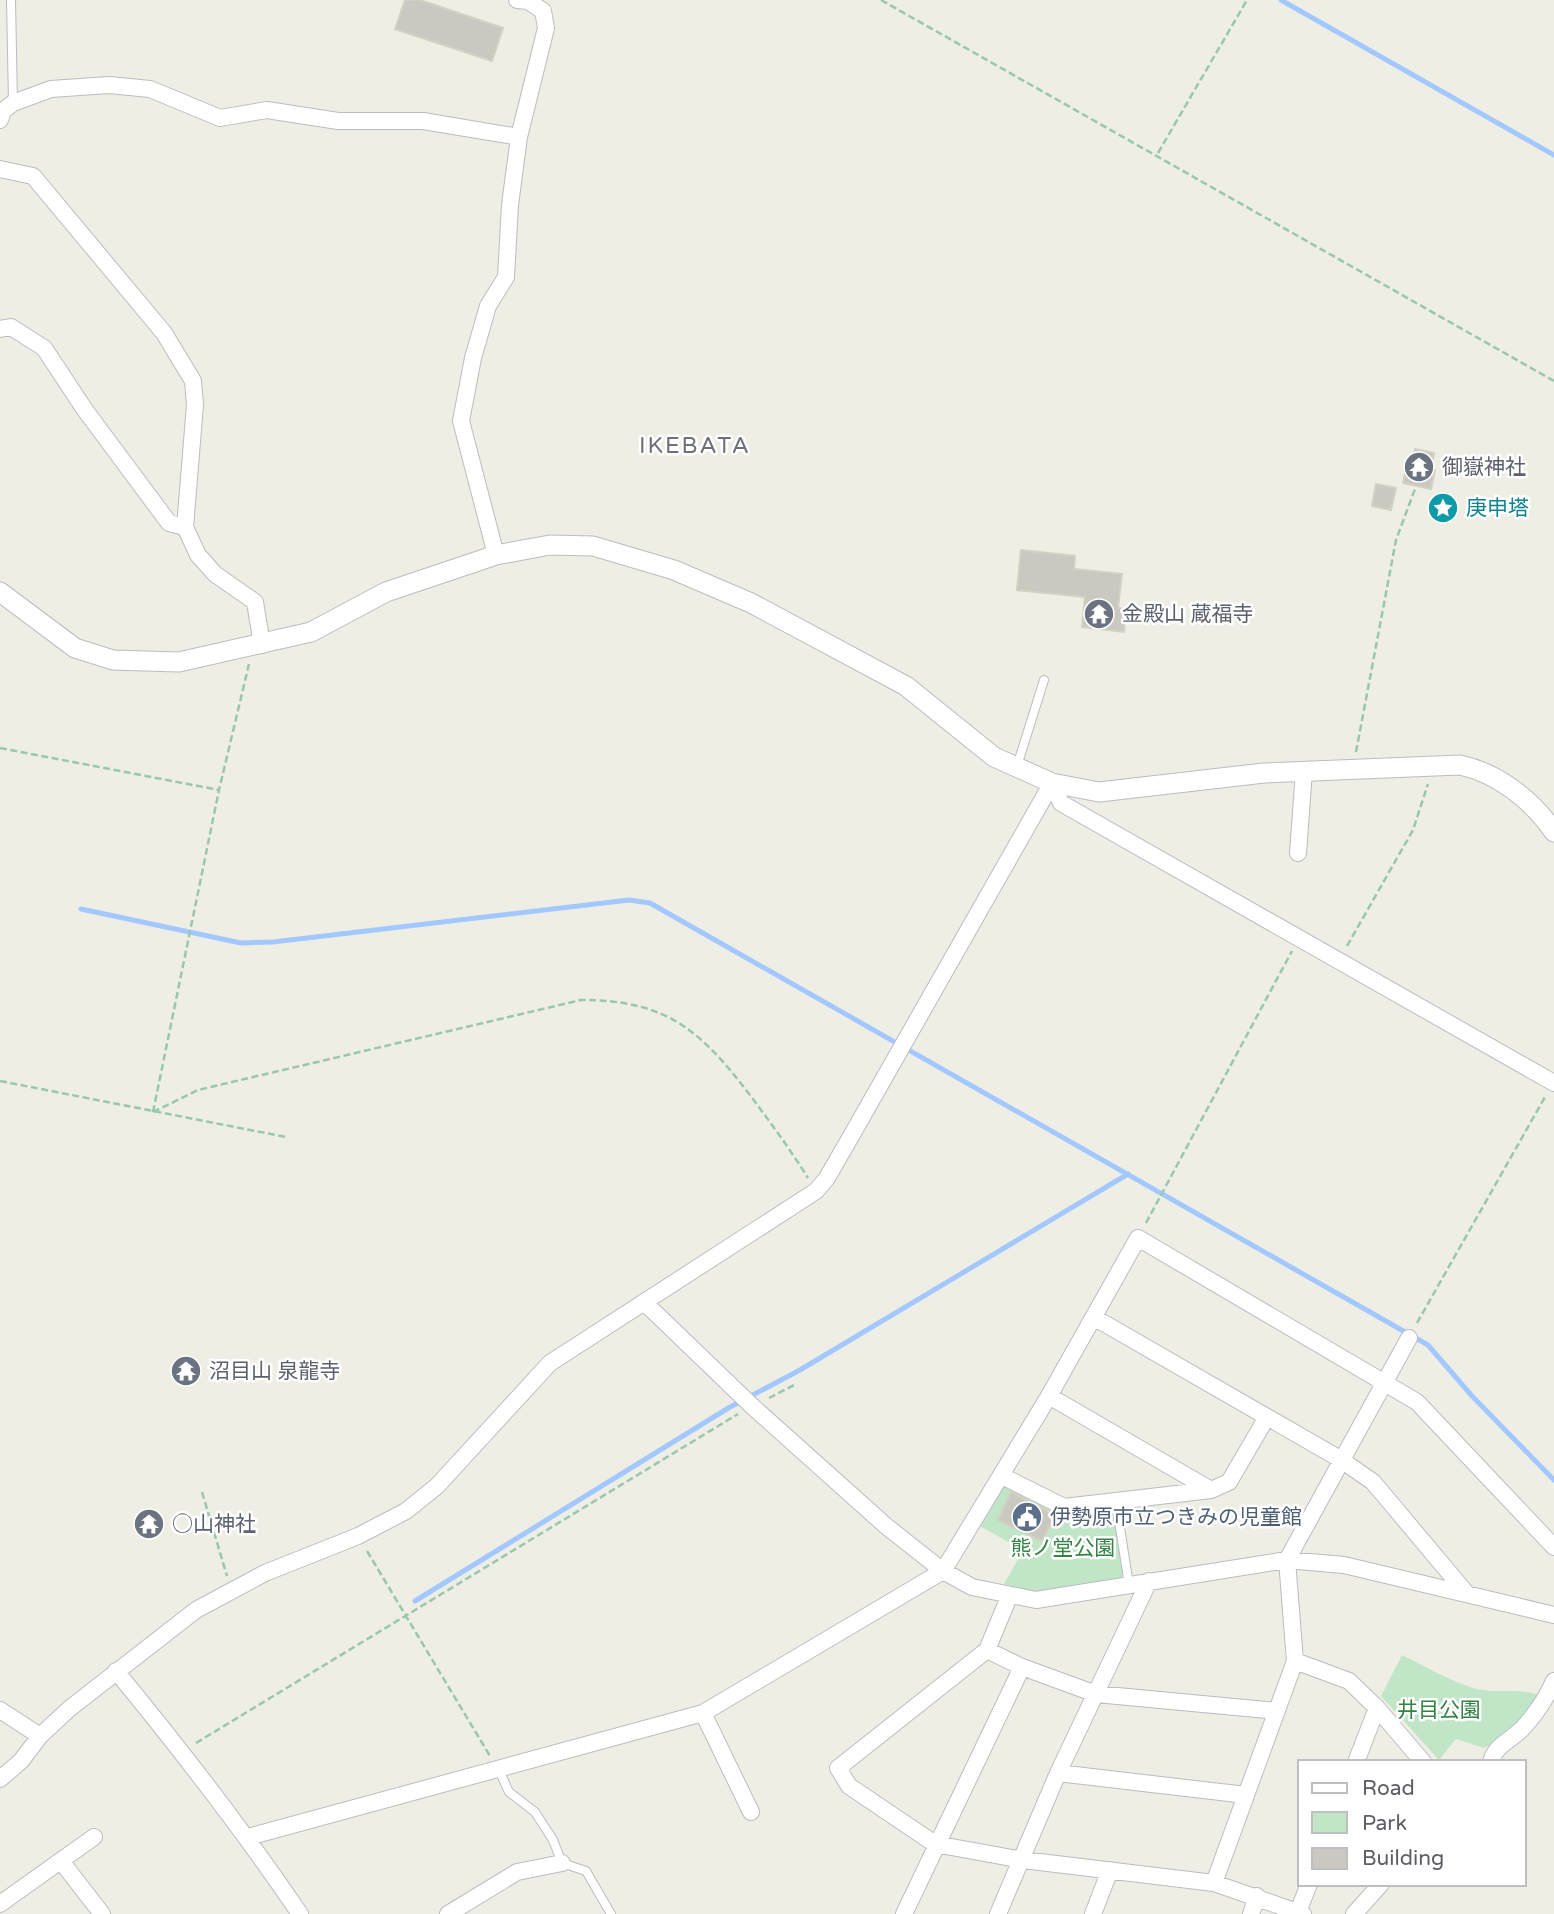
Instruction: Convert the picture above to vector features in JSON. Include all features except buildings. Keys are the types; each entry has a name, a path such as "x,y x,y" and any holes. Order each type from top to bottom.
{"street":[{"path":"496,555 461,421 473,358 488,306 506,277 510,205 519,137 546,28 543,11 528,1 517,0"},
{"path":"4,111 51,89 109,85 150,89 220,118 267,110 338,121 423,121 519,137"},
{"path":"0,169 33,176 164,333 193,381 195,405 185,527 198,555 215,574 255,602 257,646"},
{"path":"0,329 11,327 44,348 169,523 185,527"},
{"path":"0,592 56,637 93,655 113,660 179,662 257,646 327,626 386,592 496,555 550,545 593,546 674,570 715,586 906,686 962,733 1016,769 1052,783 1099,792 1304,771 1435,764 1482,769 1526,801 1554,832"},
{"path":"1298,853 1304,771"},
{"path":"1052,783 1061,803 1554,1083"},
{"path":"0,1779 21,1761 40,1736 116,1671 196,1610 231,1590 358,1536 407,1511 437,1486 550,1363 646,1304 816,1191 827,1178 1052,783"},
{"path":"248,1837 703,1713 943,1571 1095,1318 1138,1238 1417,1402 1554,1547"},
{"path":"646,1304 752,1406 886,1527 943,1571 972,1587 1009,1597 1036,1600 1287,1560 1344,1565 1554,1615"},
{"path":"1095,1318 1340,1459 1373,1482 1467,1594"},
{"path":"1214,1883 1295,1661 1287,1560 1340,1459 1409,1338"},
{"path":"1049,1396 1211,1490"},
{"path":"1002,1476 1064,1507 1211,1490 1229,1482 1266,1417"},
{"path":"998,1914 1058,1773 1149,1581"},
{"path":"1009,1597 987,1650 838,1768 849,1786 935,1844 1023,1860 1214,1883 1300,1913 1307,1886"},
{"path":"987,1650 1022,1667 1096,1694 1277,1711"},
{"path":"1295,1661 1349,1681 1377,1708 1421,1760"},
{"path":"904,1914 935,1844 1022,1667"},
{"path":"116,1671 183,1751 248,1837 300,1914"},
{"path":"1492,1760 1494,1752 1521,1730 1545,1700 1554,1681"},
{"path":"1357,1760 1377,1708"},
{"path":"0,1710 40,1736"},
{"path":"703,1713 751,1812"},
{"path":"1058,1773 1247,1795"},
{"path":"0,1904 94,1838"},
{"path":"61,1861 102,1914"},
{"path":"448,1914 517,1872 562,1863"},
{"path":"1093,1914 1110,1870"},
{"path":"1354,1914 1379,1886"},
{"path":"1251,1914 1257,1896"}],"lane":[{"path":"4,111 10,0"},
{"path":"1016,769 1044,680"},
{"path":"1116,1502 1129,1585"},
{"path":"498,1768 509,1792 535,1812 553,1840 562,1863 586,1871 611,1914"}],"path":[{"path":"881,0 1554,382"},
{"path":"1158,153 1247,0"},
{"path":"1357,749 1396,540 1415,489"},
{"path":"153,1112 219,790 257,646"},
{"path":"0,748 219,790"},
{"path":"1338,961 1413,830 1435,764"},
{"path":"1138,1238 1299,938"},
{"path":"153,1112 198,1090 282,1068 581,1000 614,1000 649,1009 683,1024 715,1049 783,1139 816,1191"},
{"path":"0,1081 286,1137"},
{"path":"1409,1338 1554,1083"},
{"path":"183,1751 406,1618 694,1440 794,1385"},
{"path":"202,1492 231,1590"},
{"path":"358,1536 498,1768"}],"green space":[{"name":"熊ノ堂公園","path":"1006,1484 1058,1510 1107,1506 1113,1510 1123,1574 1120,1580 1030,1592 1004,1584 1023,1550 978,1525 1001,1486"},
{"name":"井目公園","path":"1402,1655 1473,1688 1527,1692 1543,1697 1513,1732 1484,1748 1456,1739 1439,1760 1381,1696"}],"waterway":[{"path":"1281,0 1554,155"},
{"path":"81,909 241,943 273,942 629,900 650,903 1428,1345 1472,1396 1554,1480"},
{"path":"415,1601 730,1407 800,1370 1128,1174"}],"place":[{"name":"御嶽神社","path":"1419,467"},
{"name":"庚申塔","path":"1443,508"},
{"name":"金殿山 蔵福寺","path":"1099,614"},
{"name":"沼目山 泉龍寺","path":"186,1371"},
{"name":"伊勢原市立つきみの児童館","path":"1027,1517"},
{"name":"○山神社","path":"149,1524"}],"district":[{"name":"IKEBATA","path":"695,446"}]}
